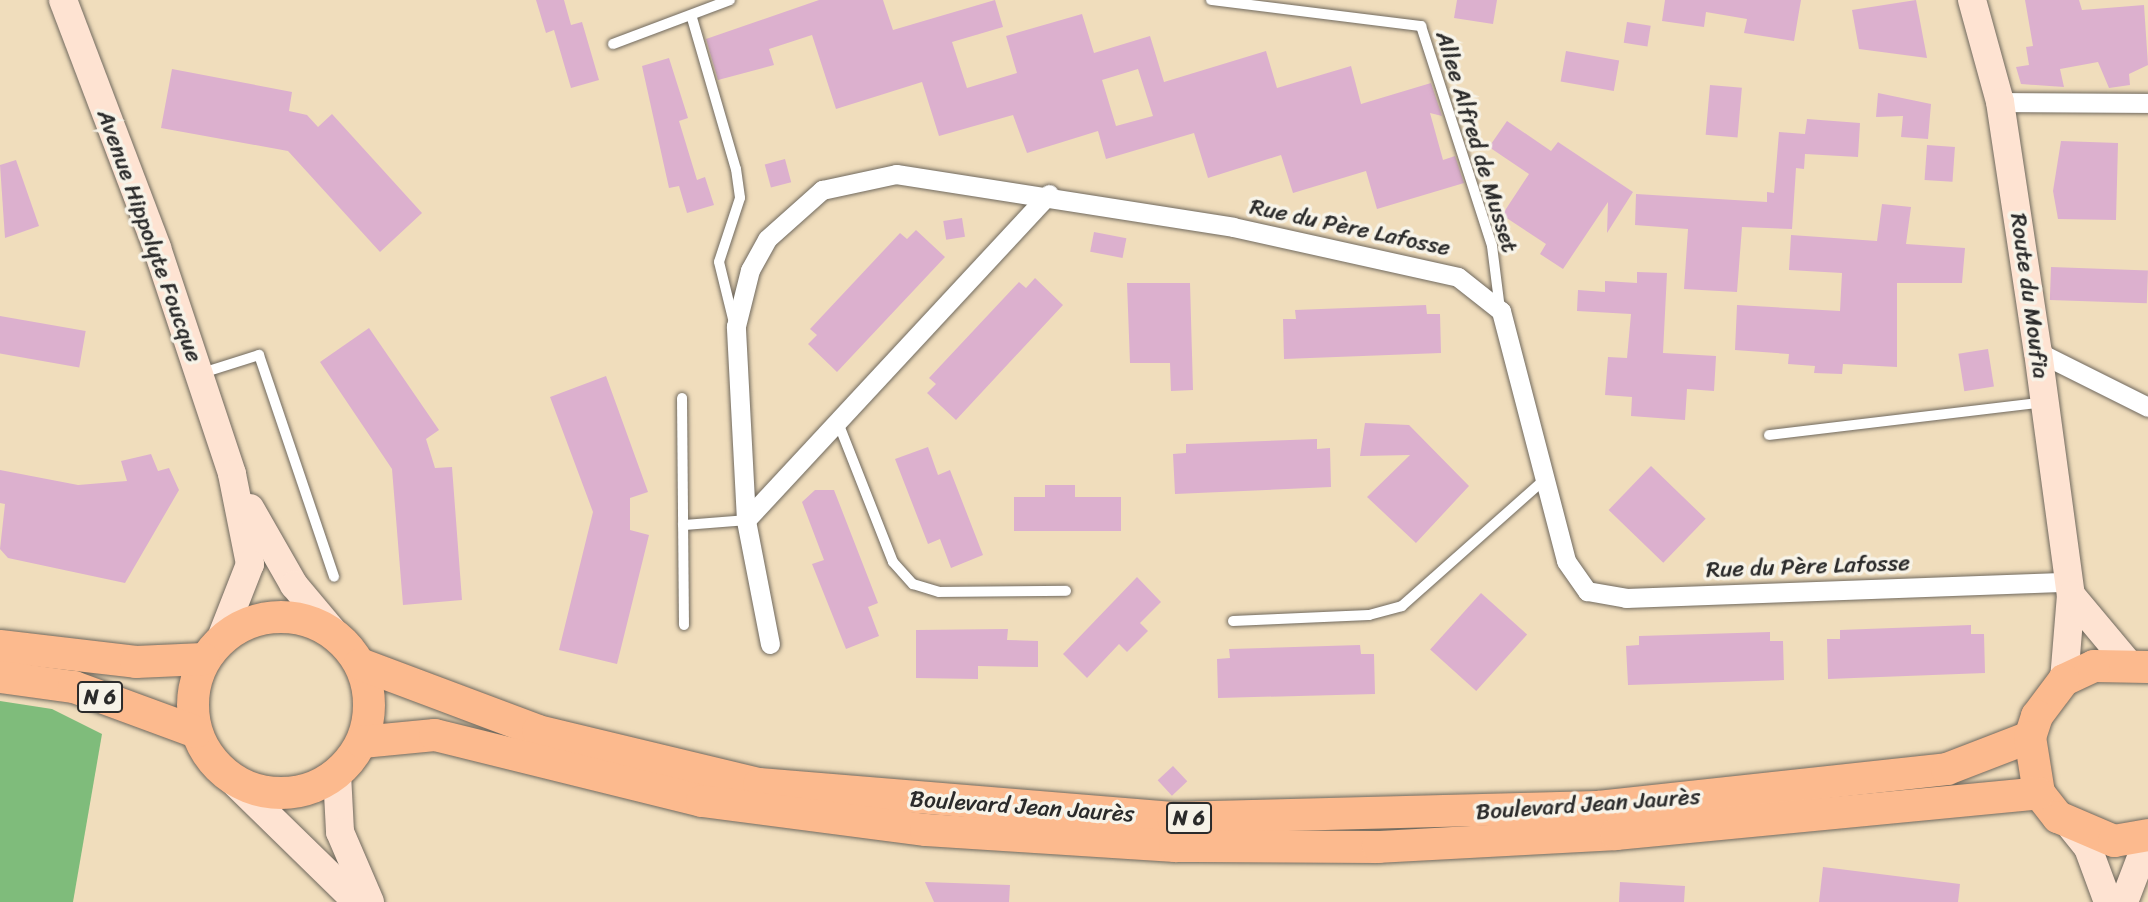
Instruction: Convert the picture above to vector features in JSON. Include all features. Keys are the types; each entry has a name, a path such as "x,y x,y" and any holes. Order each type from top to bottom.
{"main road":[{"name":"Boulevard Jean Jaurès","path":"0,646 136,662 213,649 270,617 316,623 336,635 360,664 369,689 362,742 435,735 702,801 926,830 1175,846 1378,847 1616,834 2039,793"},
{"path":"213,649 192,708 196,732 227,775 253,789 282,794 312,788 337,774 362,742"},
{"name":"Boulevard Jean Jaurès","path":"360,664 538,731 759,784 1160,817 1598,807 1947,769 2031,737"},
{"path":"2138,664 2094,666 2064,681 2037,716 2031,737 2039,793 2073,828 2114,841 2148,837"},
{"name":"N 6","path":"0,677 74,687 196,732"}],"street":[{"name":"Avenue Hippolyte Foucque","path":"63,0 199,374 232,474 250,564 213,649"},
{"name":"Route du Moufia","path":"1972,0 2000,102 2045,402 2069,589 2064,681"},
{"path":"2000,102 2148,103"},
{"name":"Rue du Père Lafosse","path":"770,644 746,520 736,326 750,271 767,239 822,190 896,174 1049,194 1428,267 1458,277 1501,312 1566,561 1587,592 1605,596 2069,589"},
{"path":"746,520 839,425 1049,194"},
{"path":"2038,352 2148,407"},
{"name":"Avenue Hippolyte Foucque","path":"232,474 294,585 336,635"},
{"path":"2069,589 2138,664"},
{"path":"337,774 340,832 370,902"},
{"path":"227,775 357,902"},
{"path":"2073,828 2088,848 2108,902"},
{"path":"2124,902 2148,837"}],"lane":[{"path":"613,44 692,18 730,0"},
{"name":"Allee Alfred de Musset","path":"1211,0 1421,26 1492,246 1501,312"},
{"path":"692,18 736,169 740,198 719,279 736,326"},
{"path":"199,374 259,355 334,577"},
{"path":"682,398 684,625"},
{"path":"1769,435 2045,402"},
{"path":"839,425 893,562 913,584 939,592 1066,592"},
{"path":"1233,621 1369,615 1402,606 1545,479"},
{"path":"683,525 746,520"}],"green space":[{"path":"0,701 52,709 102,734 73,902 0,902"}],"building":[{"path":"536,0 564,0 571,25 582,22 599,80 571,88 554,30 546,33"},
{"path":"819,0 883,0 893,30 995,0 1003,27 952,42 967,88 1017,73 1006,36 1082,14 1094,53 1150,36 1164,82 1266,51 1277,88 1351,66 1361,104 1431,83 1442,116 1430,113 1443,160 1455,156 1464,183 1377,209 1366,171 1293,193 1281,155 1208,178 1194,133 1106,159 1098,131 1027,153 1013,115 939,136 922,82 836,109 812,35 769,49 774,65 718,80 706,39","holes":["1138,69 1153,116 1116,126 1102,80"]},
{"path":"1457,0 1497,0 1493,24 1454,18"},
{"path":"1665,0 1801,0 1794,41 1744,33 1747,19 1706,12 1704,27 1662,21"},
{"path":"1916,0 1927,58 1859,49 1852,10"},
{"path":"2025,0 2079,0 2082,10 2144,5 2148,65 2129,74 2130,85 2109,88 2098,62 2060,69 2064,87 2021,84 2016,67 2029,65 2026,47 2033,46"},
{"path":"1627,22 1651,26 1647,46 1624,43"},
{"path":"1566,51 1619,60 1614,91 1561,82"},
{"path":"669,58 688,118 679,121 697,180 705,177 714,205 687,213 679,186 669,188 642,66"},
{"path":"172,69 292,92 289,111 307,115 318,127 332,114 422,213 380,252 288,151 161,128"},
{"path":"1710,85 1742,88 1738,138 1706,135"},
{"path":"1878,93 1931,104 1928,139 1901,137 1903,116 1876,117"},
{"path":"1807,119 1860,123 1858,157 1805,154 1804,169 1796,168 1792,229 1742,227 1737,292 1684,289 1688,229 1635,225 1636,194 1767,202 1767,192 1774,193 1779,132 1805,134"},
{"path":"1507,121 1551,151 1558,142 1633,192 1607,233 1608,202 1563,269 1540,254 1546,244 1502,215 1529,174 1489,147"},
{"path":"2061,141 2118,143 2116,220 2058,219 2053,191"},
{"path":"1927,145 1955,147 1952,182 1925,180"},
{"path":"785,159 791,182 771,188 765,164"},
{"path":"16,160 39,226 5,238 0,165"},
{"path":"1882,204 1911,207 1906,244 1965,248 1962,283 1897,283 1897,367 1843,364 1842,374 1814,373 1815,366 1788,364 1789,354 1735,350 1737,305 1840,311 1842,273 1789,270 1791,235 1877,241"},
{"path":"962,218 965,237 946,240 943,221"},
{"path":"916,230 945,257 837,372 808,344 817,335 810,329 900,233 907,239"},
{"path":"1094,232 1126,238 1123,258 1090,252"},
{"path":"2051,267 2148,270 2147,303 2050,300"},
{"path":"1637,272 1667,273 1663,353 1716,356 1714,391 1687,389 1685,420 1631,416 1632,397 1605,395 1608,357 1627,358 1631,314 1577,311 1578,290 1605,292 1605,281 1637,283"},
{"path":"1035,278 1063,305 956,420 927,393 936,384 929,378 1019,282 1026,288"},
{"path":"1127,283 1190,283 1193,390 1171,391 1170,363 1130,363"},
{"path":"1426,305 1427,314 1440,314 1441,353 1284,359 1283,319 1296,319 1295,310"},
{"path":"0,316 86,331 79,368 0,354"},
{"path":"369,328 439,430 426,439 435,468 452,467 462,600 403,605 392,469 320,362"},
{"path":"1988,349 1994,387 1964,391 1958,354"},
{"path":"606,376 648,492 630,498 630,530 649,535 617,664 559,650 593,512 550,397"},
{"path":"1365,423 1409,425 1469,486 1416,543 1367,497 1410,455 1360,456"},
{"path":"1317,439 1317,449 1330,448 1331,487 1175,494 1173,454 1186,453 1186,444"},
{"path":"928,447 938,475 950,470 983,555 951,568 940,539 928,544 895,459"},
{"path":"151,454 158,471 169,468 179,490 125,583 8,558 0,549 5,504 0,503 0,470 78,485 127,481 121,461"},
{"path":"1651,466 1706,519 1663,563 1609,510"},
{"path":"1045,485 1075,485 1075,497 1121,497 1121,531 1014,531 1014,497 1045,497"},
{"path":"815,490 834,490 878,603 868,607 879,636 846,649 812,564 824,560 802,502"},
{"path":"1137,577 1161,602 1140,623 1148,631 1127,652 1119,644 1087,678 1063,654"},
{"path":"1481,593 1527,634 1476,691 1430,649"},
{"path":"1971,625 1971,634 1984,634 1985,673 1828,679 1827,639 1840,639 1840,630"},
{"path":"1008,629 1007,640 1038,641 1038,667 978,666 978,679 916,678 916,630"},
{"path":"1770,632 1770,641 1783,641 1784,680 1628,685 1626,646 1639,645 1639,636"},
{"path":"1360,645 1361,654 1374,654 1375,694 1218,698 1217,659 1230,658 1229,649"},
{"path":"1173,766 1187,781 1172,796 1158,780"},
{"path":"1823,867 1960,884 1958,902 1819,902"},
{"path":"925,882 1010,885 1009,902 934,902"},
{"path":"1620,882 1685,886 1684,902 1619,902"}]}
